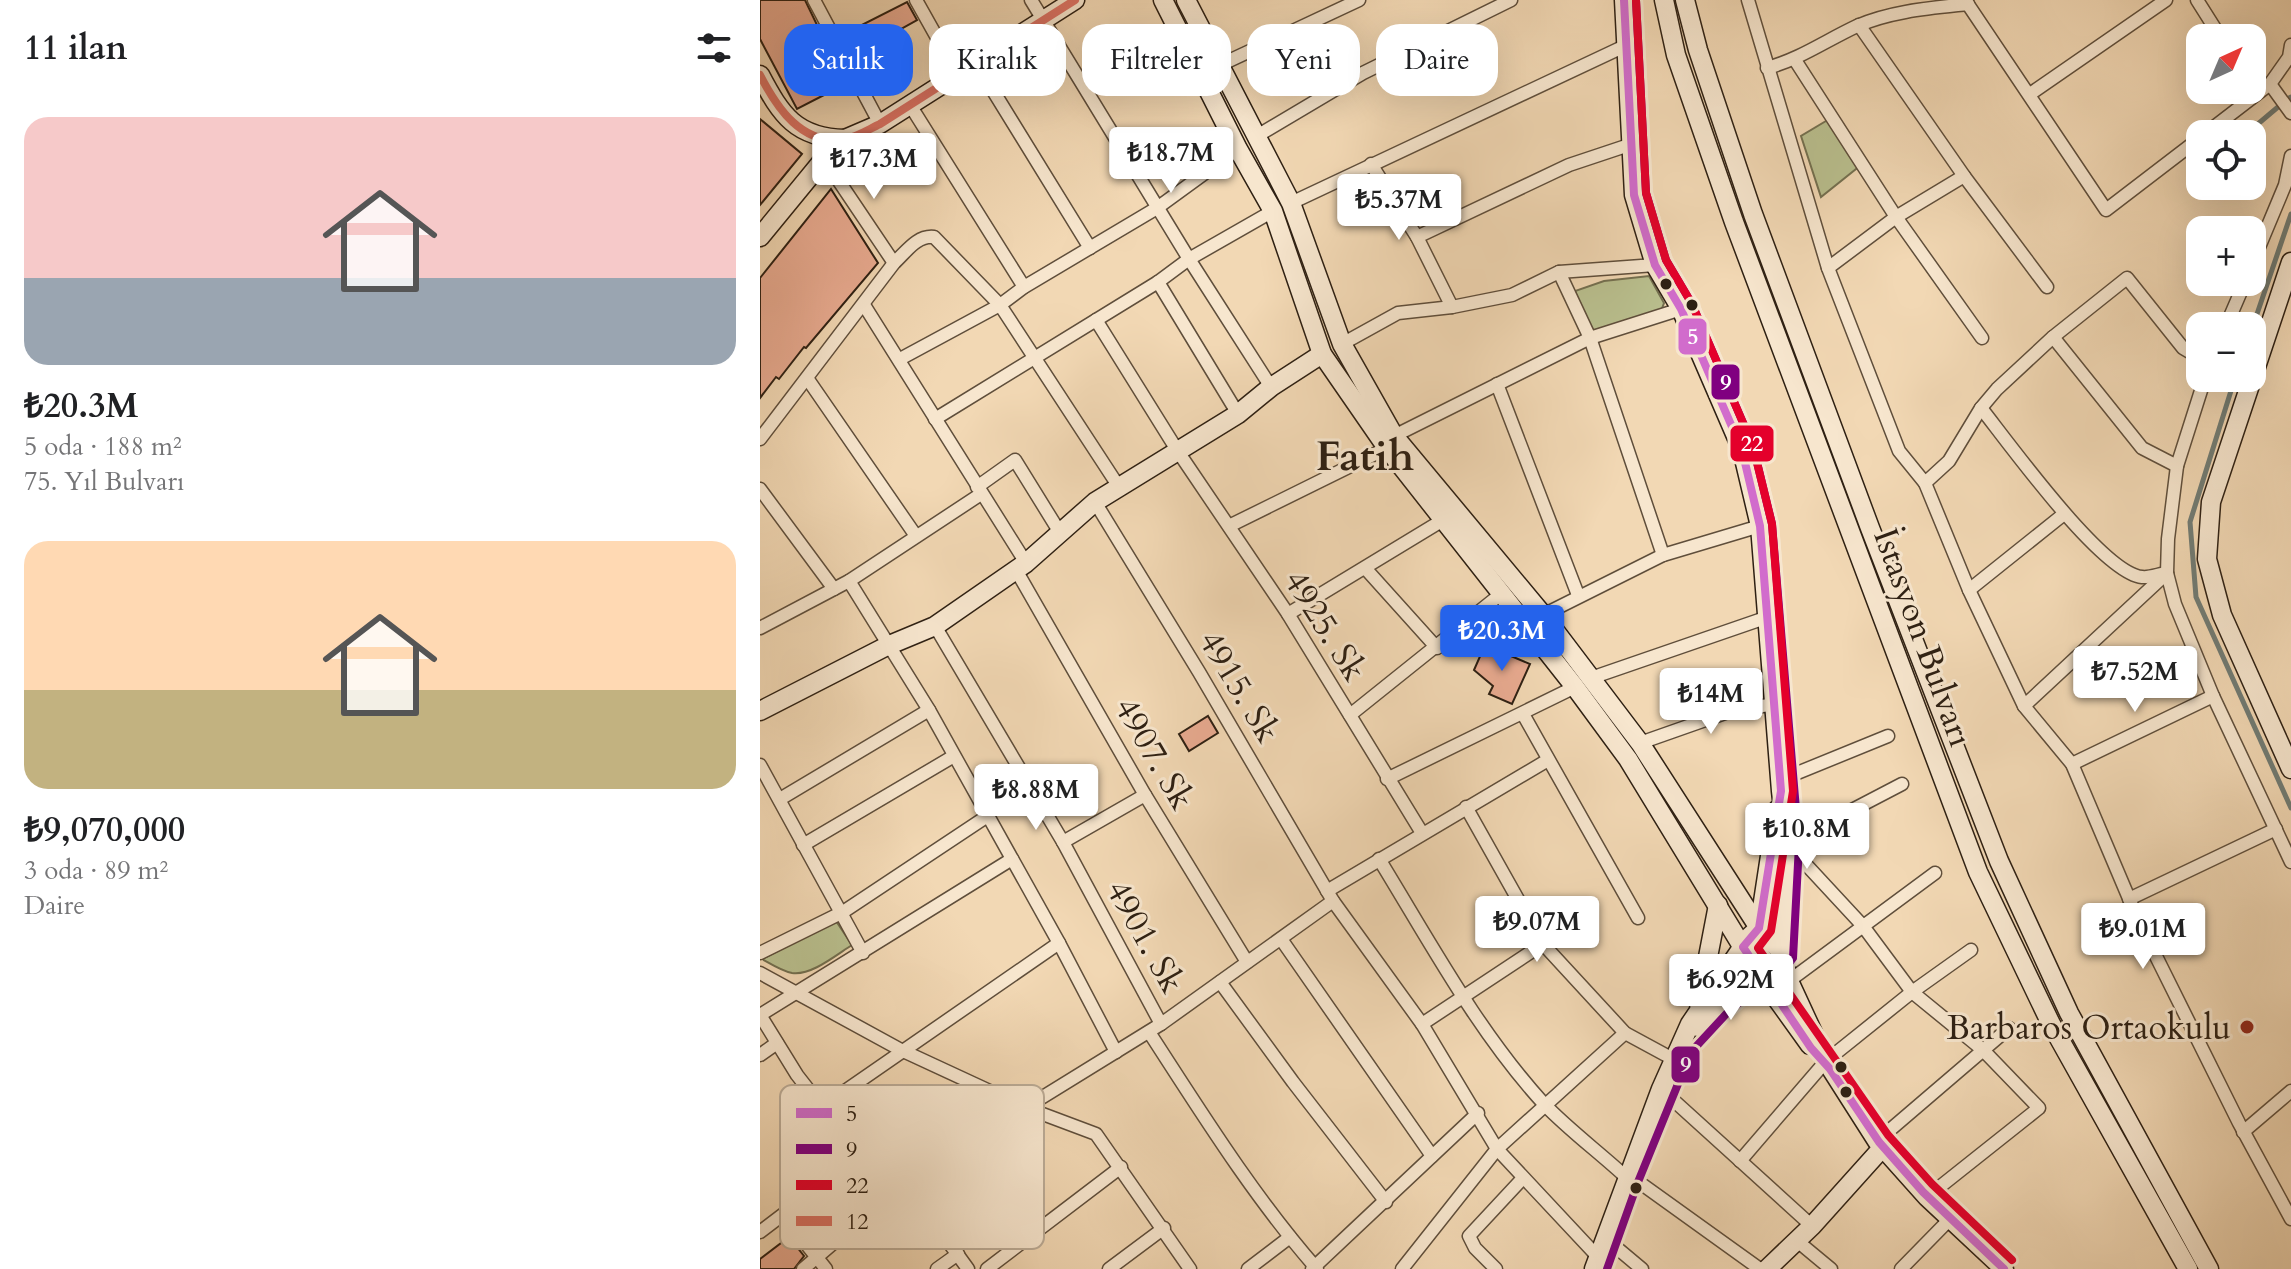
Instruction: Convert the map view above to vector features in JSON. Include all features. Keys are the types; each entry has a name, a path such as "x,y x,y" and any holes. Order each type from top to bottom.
{"street":[{"path":"814,0 880,124"},
{"path":"916,0 929,24"},
{"path":"1031,0 1157,208 1271,387"},
{"path":"1038,24 1075,0"},
{"path":"1163,0 1273,211 1322,354 1501,594 1640,743 1759,928 1782,953"},
{"path":"1186,0 1198,24"},
{"path":"1231,60 1359,0"},
{"path":"1257,136 1363,73 1511,0"},
{"path":"1624,0 1634,195 1655,265 1681,309 1742,450 1760,526 1787,844 1782,953 1789,981 1826,1061 1880,1144 1927,1197 2004,1269"},
{"name":"İstasyon Bulvarı","path":"1664,0 1676,55 1734,222 1978,872 2051,1024 2188,1269"},
{"name":"İstasyon Bulvarı","path":"1685,0 1698,50 1753,214 1999,861 2069,1013 2209,1269"},
{"path":"2030,94 2166,0"},
{"path":"2197,0 2212,24"},
{"path":"1749,1 1828,268 1899,451 1925,483 1969,590 2024,706 2072,764 2129,899 2243,1132 2291,1219"},
{"path":"1767,68 1795,60 1859,25 1911,11 1966,2 2106,210 2186,149"},
{"path":"1859,25 1964,176 2047,287"},
{"path":"1291,203 1627,45"},
{"path":"2266,86 2289,57 2291,45"},
{"path":"1795,60 1896,217 1982,338"},
{"path":"760,75 788,121 818,136 845,139"},
{"path":"2270,84 2291,113"},
{"path":"1231,89 1291,203 1342,344 1390,442 1543,615 1759,974 1811,1048 1826,1061"},
{"path":"760,237 824,159 845,139 880,124 929,93"},
{"path":"996,96 1090,248"},
{"path":"2221,120 2239,104"},
{"path":"910,105 1024,287"},
{"path":"1417,237 1569,165 1632,144"},
{"path":"900,359 1000,305 1024,287 1157,208 1238,149"},
{"path":"2266,230 2285,185 2291,156"},
{"path":"824,159 894,263"},
{"path":"1371,164 1417,237 1452,307"},
{"path":"1828,268 1896,217 1964,176"},
{"path":"935,419 1158,282 1189,259 1273,211"},
{"path":"760,439 894,263 918,240 928,236 934,237 1000,305 1119,487"},
{"path":"2291,262 2211,502 2207,559 2222,615 2291,769"},
{"path":"1342,344 1398,313 1452,307 1512,295 1559,272 1655,265"},
{"path":"1559,272 1590,338 1663,555"},
{"path":"1925,483 1949,461 1981,408 1997,389 2053,337 2127,278 2186,350"},
{"path":"1158,282 1238,414"},
{"name":"4907. Sk","path":"864,305 979,490 1145,795 1247,962"},
{"path":"1229,526 1590,338 1681,309"},
{"name":"4925. Sk","path":"1096,320 1177,450 1288,614 1422,833"},
{"path":"2053,337 2142,448 2177,466"},
{"path":"760,711 887,646 935,626 1021,566 1095,502 1238,414 1271,387 1322,354"},
{"path":"807,378 916,536"},
{"path":"1497,384 1578,595"},
{"path":"2201,392 2177,466 2167,573 2175,604 2213,696 2291,862"},
{"path":"1981,408 2064,514 2116,564 2141,577 2167,573"},
{"path":"760,628 849,581 916,536 1015,460 1059,531"},
{"path":"760,489 834,589"},
{"name":"4915. Sk","path":"1095,502 1330,896 1422,1024 1497,1149 1596,1263"},
{"path":"1969,590 2064,514"},
{"path":"1288,614 1443,520"},
{"path":"1543,615 1663,555 1760,526"},
{"path":"1365,568 1437,648"},
{"path":"2024,706 2167,573"},
{"path":"849,581 929,710 1116,1052"},
{"path":"1350,715 1501,594"},
{"path":"1387,779 1583,682 1768,617"},
{"name":"4901. Sk","path":"935,626 1063,842 1161,1024"},
{"path":"2072,764 2213,696"},
{"path":"1640,743 1731,711 1775,704"},
{"path":"780,799 929,710"},
{"path":"1523,714 1638,918"},
{"path":"1780,785 1888,736"},
{"path":"803,845 954,756"},
{"path":"1044,1095 1161,1024 1281,939 1379,859 1548,760"},
{"path":"760,765 765,785 780,799 863,953"},
{"path":"1787,844 1902,784"},
{"path":"1596,1263 1605,1238 1635,1181 1661,1089 1677,1052 1697,1011 1759,928 1780,785"},
{"path":"1063,842 1145,795"},
{"path":"1466,807 1543,944 1625,1033 1677,1052"},
{"path":"760,953 843,912 986,817"},
{"path":"2129,899 2276,829"},
{"path":"1787,844 1863,926 1912,992 1983,1050 2039,1108 1927,1197"},
{"path":"807,1085 760,1015 1012,859"},
{"path":"1379,859 1465,997 1504,1054 1545,1105 1635,1181 1760,1269"},
{"path":"1789,981 1935,873"},
{"path":"1697,1011 1718,905"},
{"path":"1281,939 1432,1156"},
{"path":"852,1085 1059,943"},
{"path":"1422,1024 1543,944"},
{"path":"1740,1161 1826,1061 1912,992 1971,950"},
{"path":"1677,1052 1720,1003 1771,968 1782,953"},
{"path":"760,973 901,1050 977,1085"},
{"path":"1220,982 1386,1202"},
{"path":"1767,1269 1812,1226 1880,1144 2009,1028"},
{"path":"1149,1032 1216,1135 1315,1268 1478,1113"},
{"path":"1402,1269 1497,1149 1625,1033"},
{"path":"760,1055 777,1043"},
{"path":"1661,1089 1812,1226"},
{"path":"2243,1132 2291,1091"},
{"path":"1044,1114 1096,1134 1190,1269"},
{"path":"1044,1226 1121,1167"},
{"path":"1496,1269 1475,1248 1469,1236 1523,1178"},
{"path":"760,1232 780,1219"},
{"path":"1901,1269 1950,1219"},
{"path":"1109,1269 1164,1228"},
{"path":"1248,1269 1290,1237"},
{"path":"1605,1238 1642,1269"},
{"path":"1796,1240 1831,1269"},
{"path":"811,1249 826,1269"},
{"path":"803,1269 828,1249"},
{"path":"954,1249 968,1269"},
{"path":"987,1269 1013,1249"},
{"path":"937,1269 958,1254"}],"green space":[{"path":"1831,118 1861,165 1821,197 1801,136"},
{"path":"1649,276 1664,303 1660,314 1591,336 1575,291 1604,281"},
{"path":"836,921 852,945 815,968 792,973 762,959"}],"building":[{"path":"760,0 805,0 817,24 784,24 784,84 760,39"},
{"path":"907,2 917,20 910,24 864,24"},
{"path":"790,96 822,96 797,109"},
{"path":"760,119 802,154 760,205"},
{"path":"831,189 878,263 760,398 760,278"},
{"path":"1485,645 1530,664 1512,704 1489,694 1493,686 1474,670"},
{"path":"1208,716 1218,733 1189,751 1179,734"},
{"path":"780,1244 780,1249 798,1249 804,1256 794,1269 760,1269 760,1259"}],"waterway":[{"path":"2263,120 2278,107"},
{"path":"2258,312 2291,214"},
{"path":"2231,392 2190,522 2196,597 2291,808"}],"transit line":[{"name":"12","path":"760,75 783,112 804,131 830,140 845,139 880,124 1075,0"},
{"name":"5","path":"1624,0 1634,195 1655,265 1681,309 1742,450 1760,526 1781,791 1759,928 1743,947 1879,1142 1923,1192 2004,1269"},
{"name":"9","path":"1607,1269 1638,1182 1691,1052 1728,1012 1747,996 1779,977 1793,958 1799,845 1772,524 1753,446 1692,304 1666,260 1646,193 1636,0"},
{"name":"22","path":"1636,0 1646,193 1666,260 1692,304 1753,446 1772,524 1793,791 1771,931 1758,948 1888,1135 1932,1184 2012,1260"}],"place":[{"name":"Barbaros Ortaokulu","path":"2247,1027"}],"district":[{"name":"Fatih","path":"1365,455"}]}
